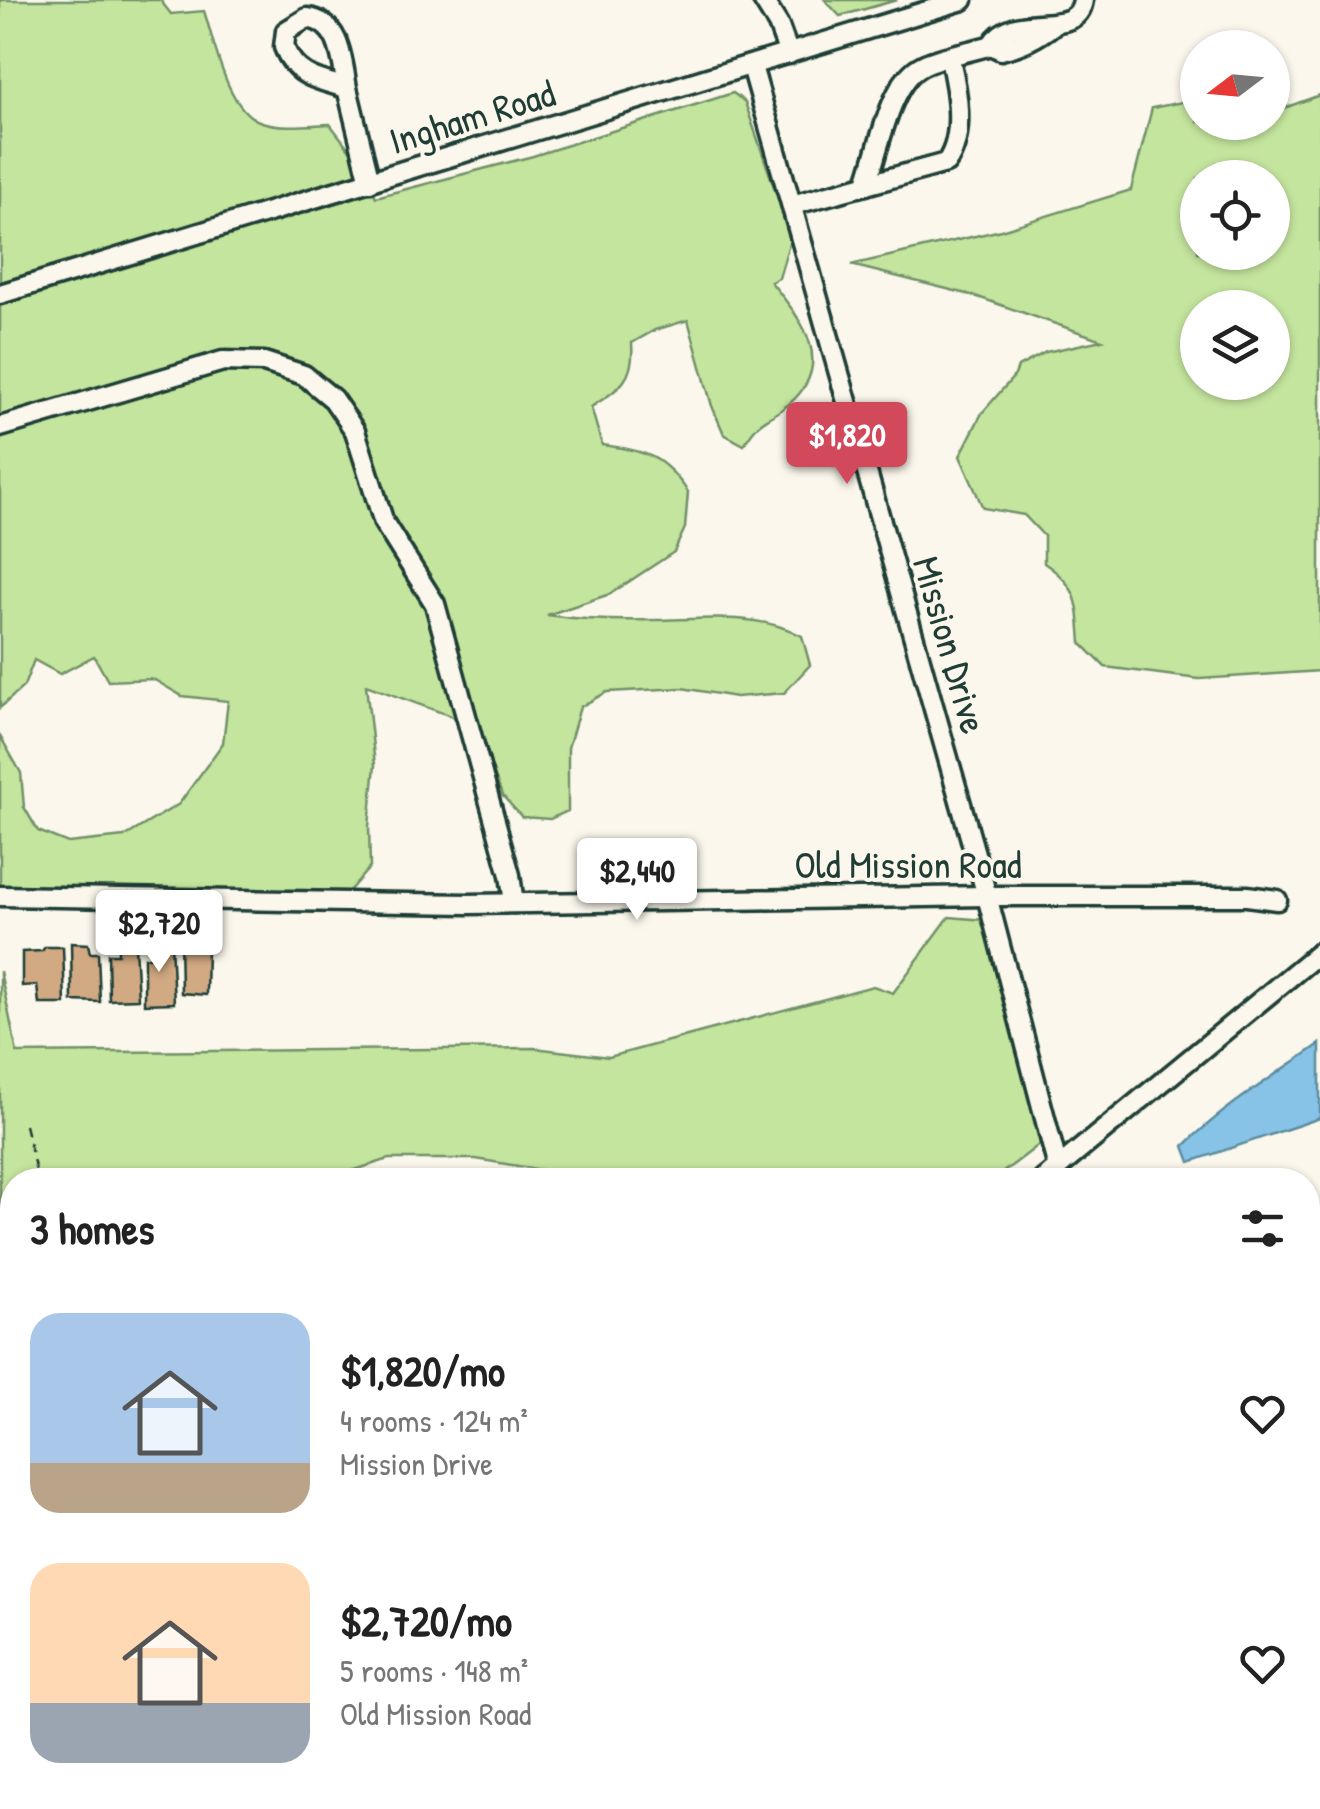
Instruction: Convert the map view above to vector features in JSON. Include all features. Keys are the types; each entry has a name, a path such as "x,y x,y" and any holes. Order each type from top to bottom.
{"street":[{"path":"763,0 778,24 789,54"},
{"name":"Ingham Road","path":"0,294 963,0"},
{"path":"866,184 897,93 912,71 926,63 991,45 1009,27 1040,22 1053,25 1076,16 1083,0"},
{"path":"792,206 946,163 953,153 957,90 950,58"},
{"name":"Mission Drive","path":"752,66 987,896 1050,1168"},
{"path":"347,88 370,182"},
{"path":"0,427 224,361 264,362 304,375 333,399 354,432 384,523 434,604 510,874 514,903"},
{"name":"Old Mission Road","path":"0,896 514,903 987,896 1247,896 1277,900"},
{"path":"1058,1168 1320,952"}],"path":[{"path":"25,1125 35,1168"}],"green space":[{"path":"0,0 160,0 171,14 204,11 223,73 248,114 276,125 330,124 358,161 376,197 533,156 733,93 745,102 791,237 779,278 771,282 803,326 812,357 811,373 803,389 759,425 744,445 724,434 712,406 688,320 655,330 632,343 628,375 610,395 591,407 602,445 652,457 679,480 688,492 685,528 674,552 610,594 547,615 768,623 802,636 810,665 784,693 736,697 682,688 607,692 580,707 568,748 568,811 550,819 522,817 502,795 484,748 451,716 366,685 375,765 369,826 370,867 349,891 149,893 106,888 0,898 0,736 21,773 24,807 38,831 68,843 124,837 179,804 223,743 228,701 182,696 153,679 108,681 94,656 60,674 34,660 24,686 0,708"},
{"path":"825,0 897,0 840,16"},
{"path":"1320,95 1320,671 1199,679 1105,667 1081,643 1079,617 1070,588 1044,563 1044,536 1024,515 983,508 960,456 982,413 1018,367 1046,352 1102,340 975,296 851,265 1001,230 1131,190 1152,108 1180,102 1180,140 1290,140 1290,106"},
{"path":"949,917 985,920 1053,1134 1009,1168 529,1168 476,1159 389,1159 361,1168 0,1168 0,971 17,1053 534,1048 609,1057 873,986 893,993"}],"water":[{"path":"1320,1044 1320,1118 1190,1162 1184,1146 1199,1131"}],"building":[{"path":"199,933 201,948 207,948 206,995 181,993 180,934"},
{"path":"154,942 171,942 174,1003 144,1004 144,958 153,956"},
{"path":"71,943 88,944 90,953 98,953 100,1002 72,1001"},
{"path":"118,944 135,945 138,999 109,1000 108,954 118,954"},
{"path":"45,947 63,947 65,1004 39,1004 37,985 22,986 22,952 42,951"}]}
